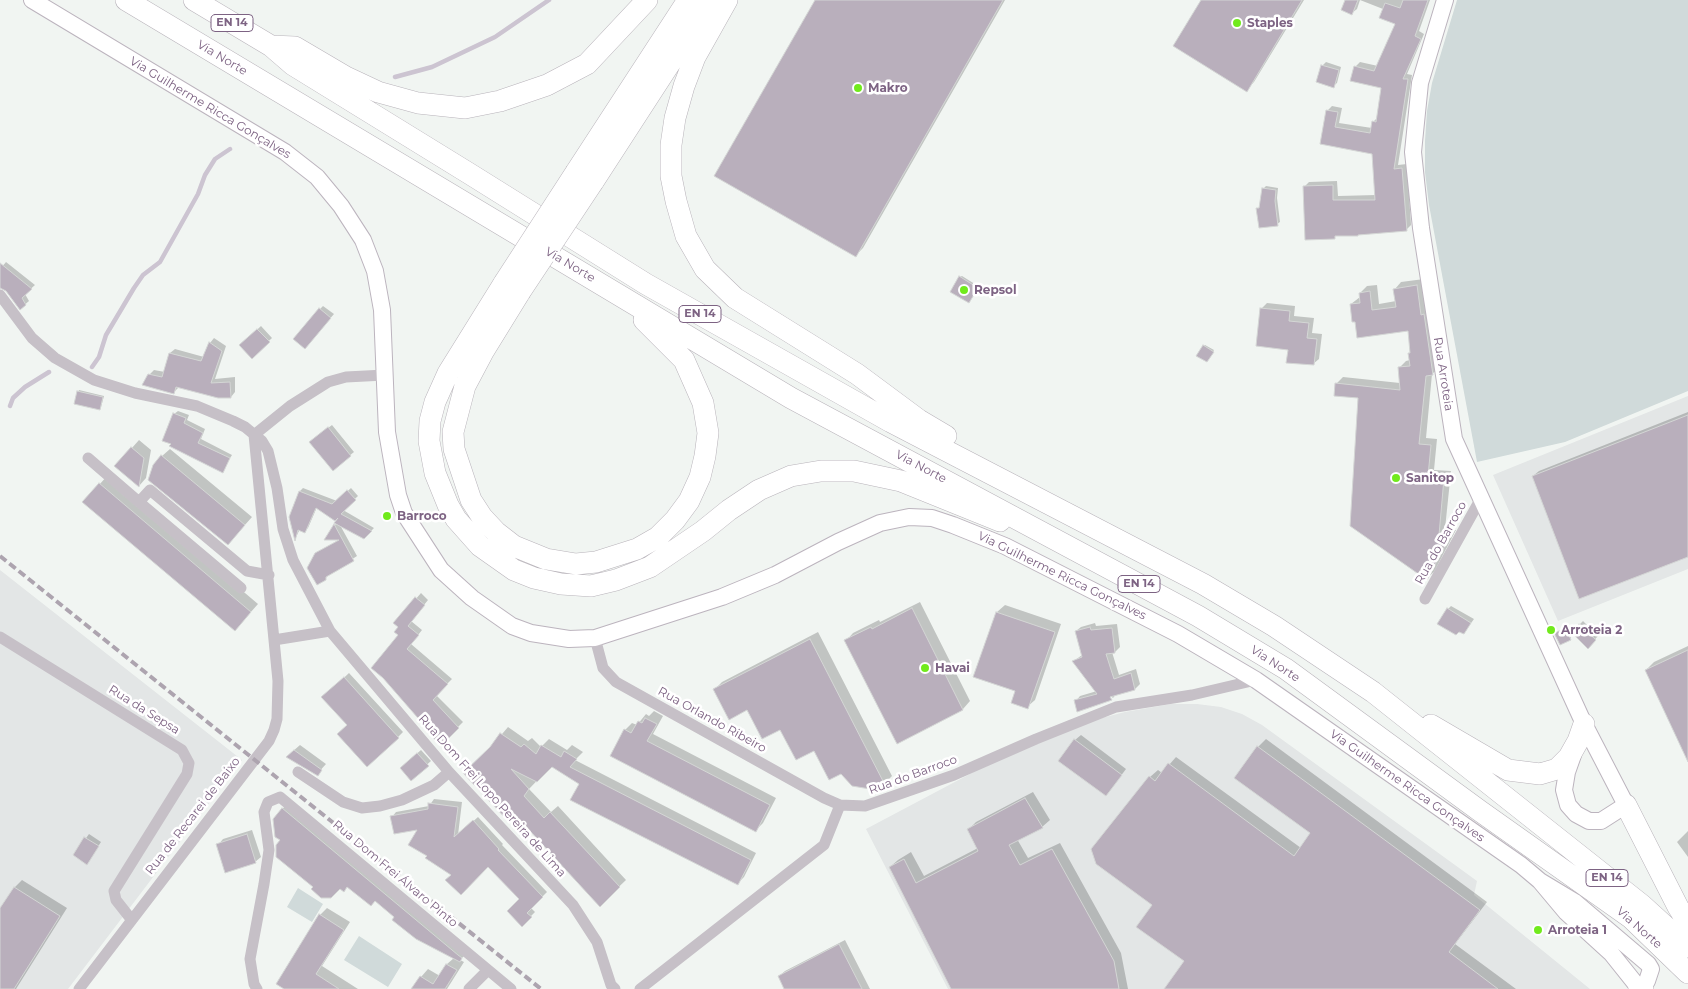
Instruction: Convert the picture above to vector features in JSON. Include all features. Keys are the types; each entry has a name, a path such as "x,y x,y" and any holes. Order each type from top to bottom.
{"highway":[{"name":"Via Norte","path":"126,0 791,398 1198,616 1286,670 1630,918 1688,973"},
{"name":"Via Norte","path":"194,0 271,46 293,65 646,284 891,422 1203,584 1274,626 1373,692 1642,905 1688,947"},
{"path":"271,46 295,47 346,77 378,92 418,103 465,108 500,101 547,85 587,64 647,0"},
{"path":"584,177 688,0"},
{"path":"711,0 584,177 512,287 448,373 435,402 430,421 429,441 435,473 448,505 456,518 480,546 514,570 534,578 561,584 592,586 616,580 650,567 759,490 790,476 821,471 854,471 901,481 972,511 1076,549"},
{"path":"727,0 695,57 675,118 671,145 671,176 676,201 686,236 705,269 735,298 857,374 919,420 1145,555"},
{"path":"512,287 483,352 465,386 453,432 454,449 470,500 496,532 514,546 529,553 546,559 576,564 596,562 618,556 637,549 658,537 675,520 689,501 700,477 706,456 708,433 703,403 684,360 619,295"},
{"path":"1373,692 1508,770 1540,774 1557,768 1568,757 1581,733"},
{"path":"1626,805 1678,908 1688,923"}],"street":[{"name":"Via Guilherme Ricca Gonçalves","path":"32,0 284,152 317,177 340,206 363,240 375,271 382,310 387,432 398,496 404,513 442,570 456,585 512,626 530,633 569,639 595,638 722,597 775,575 838,542 880,524 909,517 932,518 1005,546 1178,634 1256,680 1521,865 1540,881 1575,902 1648,964 1651,970 1650,976 1641,988"},
{"name":"Rua Arroteia","path":"1445,0 1420,83 1413,152 1421,228 1454,439 1581,733 1626,805"},
{"name":"Rua Dom Frei Lopo Pereira de Lima","path":"0,295 32,338 55,358 94,380 135,393 196,406 233,421 262,441 268,451 277,488 283,529 293,560 330,631 449,772 573,905 597,942 611,985 616,989"},
{"path":"330,631 274,640 254,435 290,406 328,382 346,376 385,376"},
{"path":"88,458 241,588"},
{"path":"139,502 150,490 246,571 269,575"},
{"name":"Rua do Barroco","path":"1425,599 1480,500"},
{"path":"199,553 210,540"},
{"name":"Rua da Sepsa","path":"0,637 182,750 189,763 187,774 114,891 116,900 131,919"},
{"name":"Rua Orlando Ribeiro","path":"595,638 604,668 616,682 824,798 840,805"},
{"name":"Rua de Recarei de Baixo","path":"79,989 269,741 277,719 278,681 274,640"},
{"name":"Rua do Barroco","path":"840,805 865,806 946,778 1116,707 1192,695 1256,680"},
{"path":"1581,733 1567,772 1564,790 1568,804 1576,814 1590,821 1601,821 1626,805"},
{"path":"298,772 343,802 362,808 380,806 402,800 434,785 449,772"},
{"name":"Rua Dom Frei Álvaro Pinto","path":"257,989 254,984 250,959 269,850 264,812 268,802 280,797 511,989"},
{"path":"640,989 824,845 840,805"},
{"path":"469,989 488,970"}],"shaded area":[{"path":"1457,0 1688,0 1688,391 1565,442 1477,462 1429,205 1425,172 1427,111 1432,83"},
{"path":"1688,396 1688,569 1558,621 1493,475"},
{"path":"0,570 242,760 68,989 0,989"},
{"path":"1171,704 1197,704 1221,707 1242,714 1262,725 1477,881 1474,895 1590,989 948,989 866,829 1036,739 1067,727 1125,712"},
{"path":"298,888 323,904 312,922 287,907"},
{"path":"359,936 402,964 388,987 344,960"}],"building":[{"name":"Makro","path":"815,0 1003,0 856,257 714,176"},
{"name":"Staples","path":"1201,0 1302,0 1247,92 1173,46"},
{"path":"1345,0 1358,0 1352,15 1341,10"},
{"path":"1403,0 1428,0 1415,36 1421,39 1403,79 1408,79 1394,169 1402,168 1407,231 1358,236 1335,236 1335,239 1305,240 1303,186 1333,185 1333,200 1375,200 1372,154 1320,144 1326,110 1338,112 1335,127 1370,133 1372,121 1376,122 1381,88 1350,81 1354,66 1374,71 1395,24 1379,18 1385,3 1400,8"},
{"path":"1321,65 1339,70 1334,88 1316,82"},
{"path":"1262,188 1276,190 1275,201 1278,226 1259,228 1256,208 1259,208"},
{"path":"0,263 32,289 22,298 26,305 20,310 6,291 0,288"},
{"name":"Repsol","path":"959,276 978,288 969,303 950,292"},
{"path":"1417,285 1421,315 1424,314 1433,375 1426,376 1419,444 1431,445 1428,476 1444,478 1439,535 1450,536 1427,580 1350,526 1358,398 1334,396 1335,383 1400,390 1398,367 1410,366 1408,331 1357,338 1355,322 1352,322 1350,304 1360,303 1359,293 1370,291 1372,310 1396,307 1393,289"},
{"path":"319,308 331,318 305,349 293,339"},
{"path":"1260,308 1290,311 1289,321 1309,323 1307,338 1317,339 1314,365 1286,363 1288,350 1256,346"},
{"path":"257,329 270,342 252,359 239,345"},
{"path":"209,342 222,351 211,383 230,382 231,398 218,398 176,387 174,394 142,385 148,374 162,377 169,353 201,361"},
{"path":"1203,345 1214,352 1207,362 1196,356"},
{"path":"77,391 103,397 100,410 74,404"},
{"path":"173,413 186,418 184,423 203,433 198,443 230,458 223,473 169,446 171,444 162,441"},
{"path":"1688,415 1688,557 1579,599 1532,476"},
{"path":"328,427 351,456 333,471 309,442"},
{"path":"131,447 144,458 139,487 114,466"},
{"path":"161,455 245,525 228,545 148,480 153,465"},
{"path":"99,483 251,612 235,631 82,502"},
{"path":"347,490 356,500 341,514 372,531 364,539 334,523 338,518 335,521 316,508 305,533 298,530 295,541 289,517 299,491 332,504"},
{"path":"334,524 354,561 326,577 326,580 317,585 307,568 315,553 339,540 324,540"},
{"path":"415,597 425,605 408,626 419,635 407,649 448,684 433,700 459,728 441,746 383,678 371,668 398,635 394,632 398,627 393,623"},
{"name":"Havai","path":"912,608 963,710 897,744 844,640 871,627 872,629"},
{"path":"1447,608 1471,623 1464,634 1459,632 1456,635 1437,624"},
{"path":"996,612 1055,632 1028,709 1011,703 1015,691 973,677"},
{"path":"1579,624 1596,640 1588,649 1571,632"},
{"path":"1090,627 1091,630 1112,628 1115,653 1106,654 1114,679 1131,673 1135,690 1110,697 1112,700 1077,712 1074,700 1097,694 1072,661 1082,657 1075,631"},
{"path":"1566,628 1571,640 1560,645 1554,633"},
{"path":"810,639 885,785 870,789 852,786 841,774 829,780 814,751 796,760 780,730 762,739 747,710 729,720 713,689"},
{"path":"1688,650 1688,762 1645,670"},
{"path":"344,677 399,738 367,767 337,734 347,725 321,697"},
{"path":"645,718 657,724 647,741 770,805 756,832 610,756 624,729 631,733 638,721 642,723"},
{"path":"500,733 521,747 524,744 536,754 541,745 561,757 564,751 577,759 570,767 751,860 738,885 570,800 579,784 552,767 537,782 511,769 529,789 524,796 544,818 550,812 620,887 600,907 517,817 510,823 463,773 490,747"},
{"path":"1074,739 1122,775 1106,796 1058,761"},
{"path":"1257,746 1480,910 1449,952 1498,989 1164,989 1184,961 1136,927 1152,905 1096,864 1091,849 1149,776 1155,781 1168,763 1294,856 1310,833 1234,778"},
{"path":"294,750 322,770 318,776 286,757"},
{"path":"417,753 429,766 411,781 400,768"},
{"path":"1025,798 1043,828 1009,845 1020,865 1052,849 1114,961 1119,989 951,989 889,867 904,859 916,883 978,851 967,829"},
{"path":"428,803 458,807 454,837 473,820 498,850 543,897 527,913 532,917 522,927 507,911 519,899 488,867 461,895 445,880 451,875 425,858 427,856 408,845 417,830 394,834 390,816 428,809"},
{"path":"282,808 462,958 460,962 416,939 392,920 394,917 375,901 371,906 347,887 344,892 340,889 331,898 321,898 311,889 313,887 276,857 276,845 280,840 275,837 273,819"},
{"path":"247,834 256,863 225,873 216,844"},
{"path":"84,837 99,846 87,865 73,855"},
{"path":"14,887 60,916 14,989 0,989 0,908"},
{"path":"319,914 344,930 316,974 339,989 284,989 276,984"},
{"path":"839,944 862,989 784,989 778,976"},
{"path":"446,964 457,970 445,989 411,989 420,976 433,984"}],"waterway":[{"path":"395,77 432,67 495,37 549,0"},
{"path":"92,367 99,357 106,335 134,288 143,275 160,262 215,159 230,149"},
{"path":"10,406 13,398 25,387 49,372"}],"railway":[{"path":"0,556 541,989"}],"place":[{"name":"Staples","path":"1237,23"},
{"name":"Makro","path":"858,88"},
{"name":"Repsol","path":"964,290"},
{"name":"Sanitop","path":"1396,478"},
{"name":"Barroco","path":"387,516"},
{"name":"Arroteia 2","path":"1551,630"},
{"name":"Havai","path":"925,668"},
{"name":"Arroteia 1","path":"1538,930"}]}
